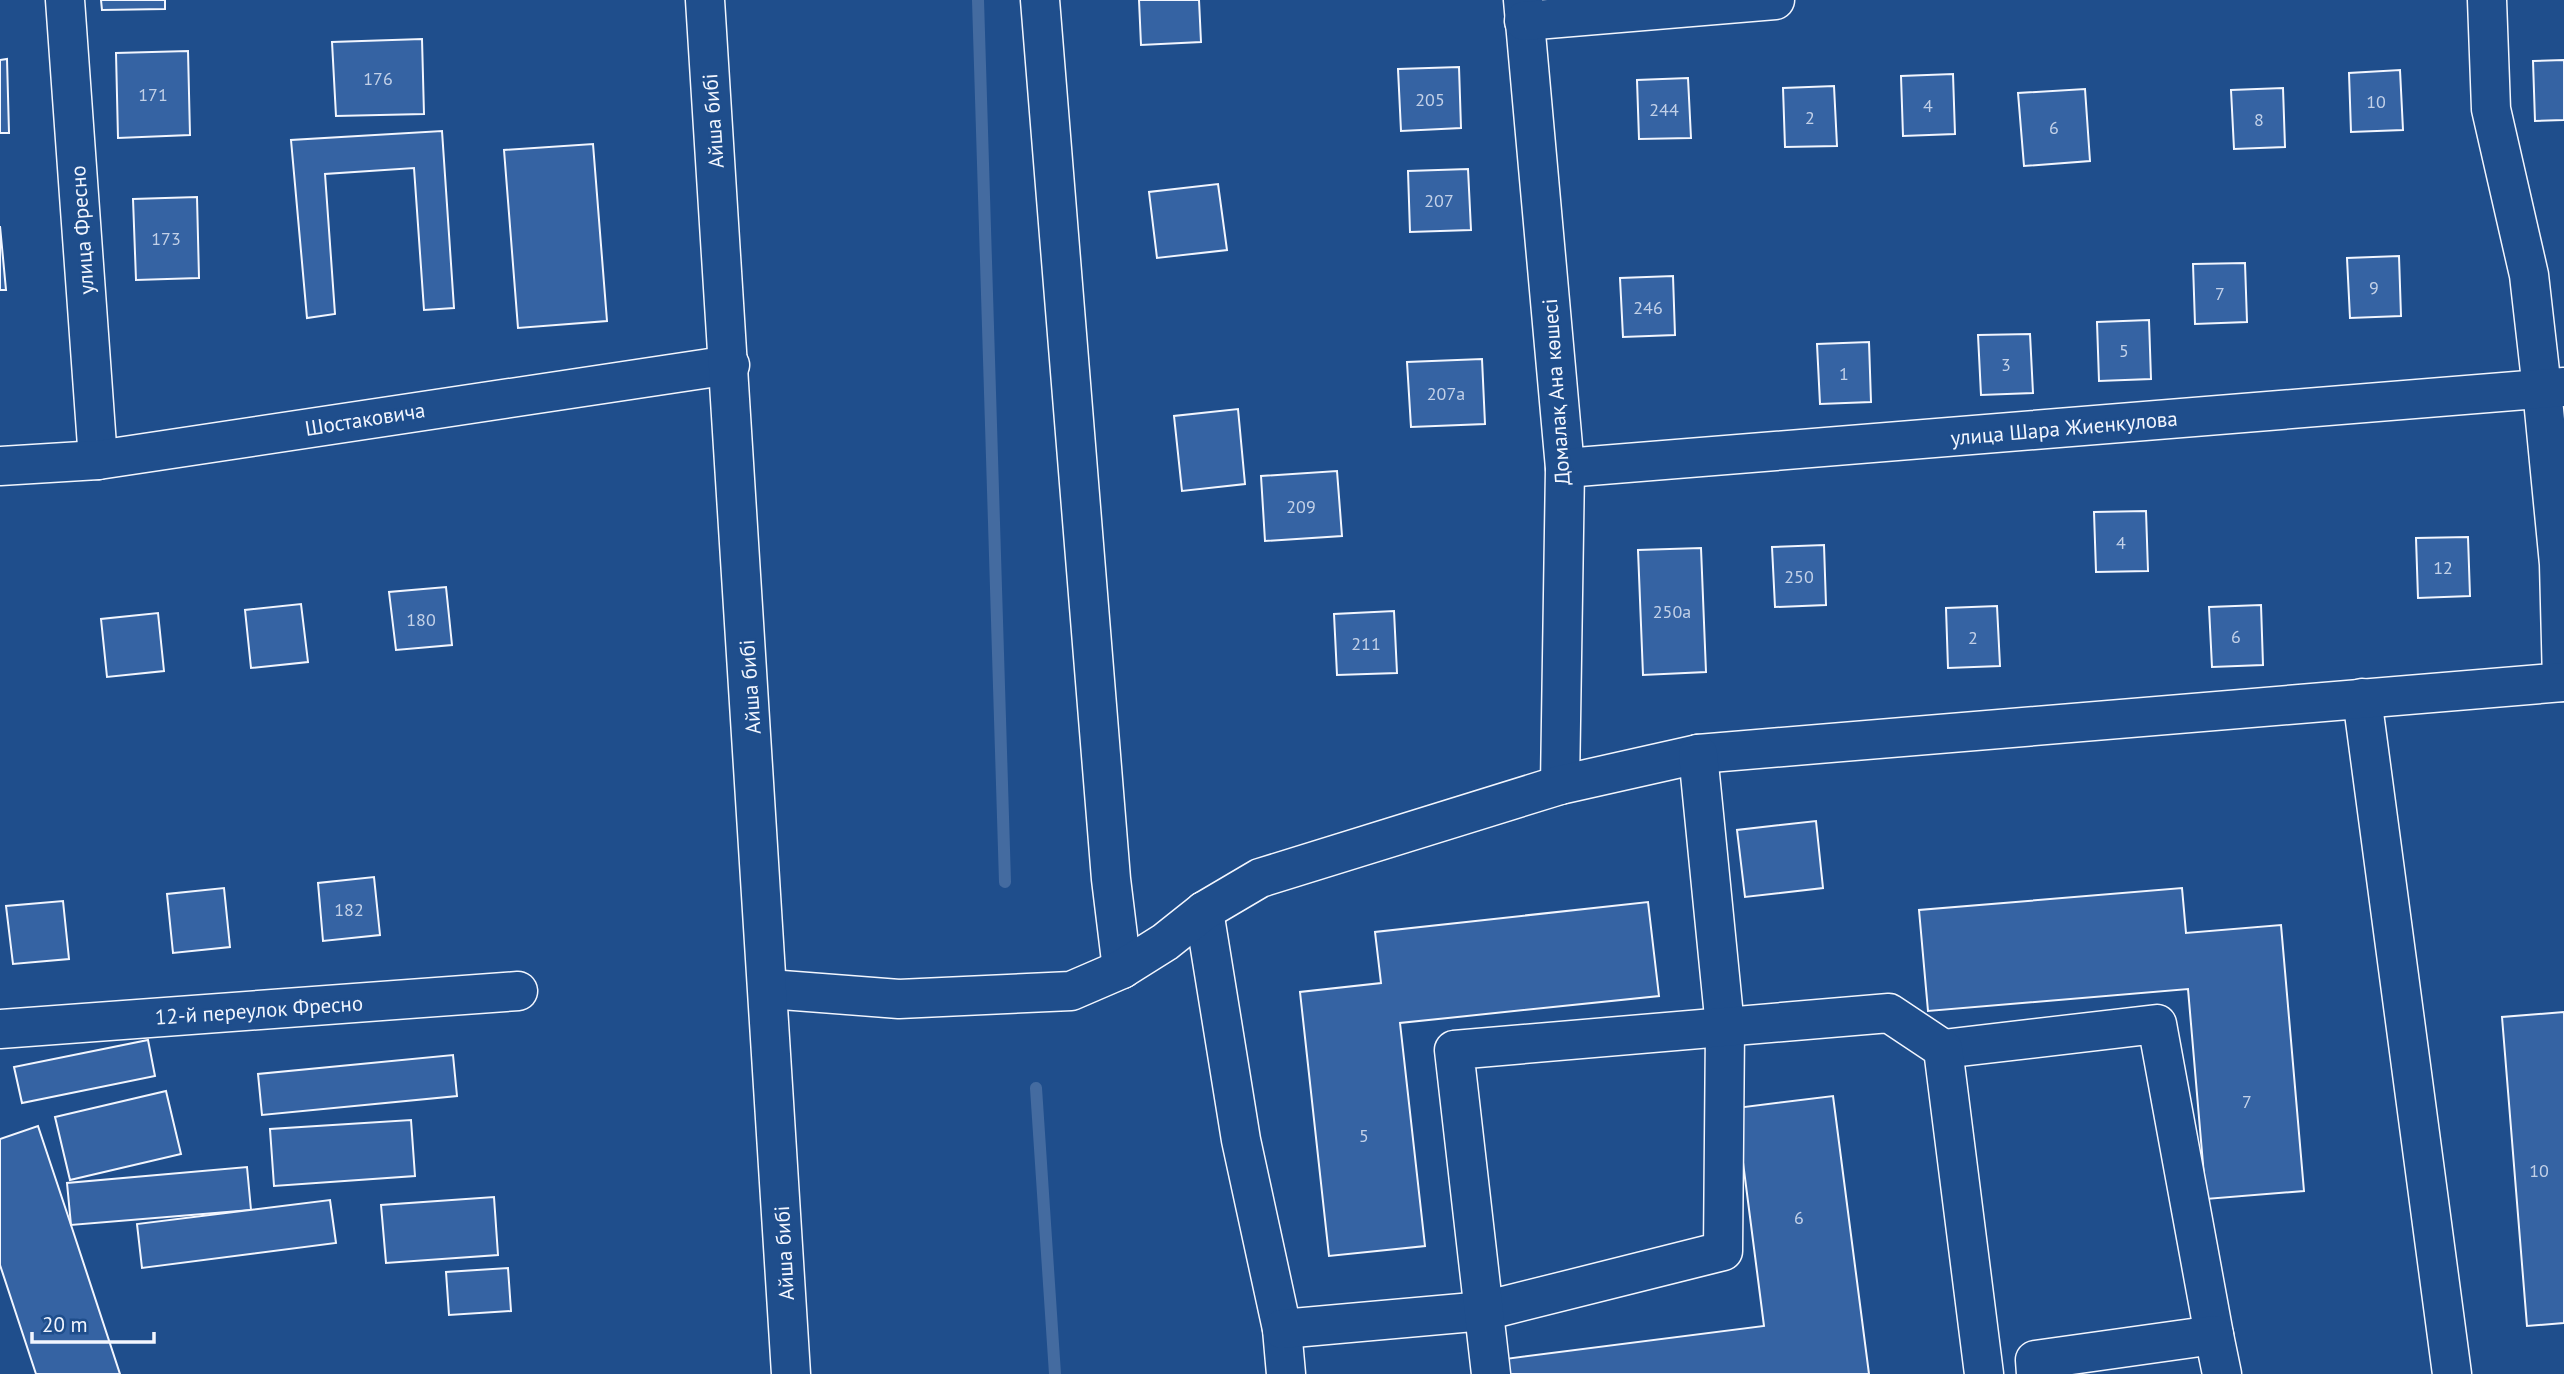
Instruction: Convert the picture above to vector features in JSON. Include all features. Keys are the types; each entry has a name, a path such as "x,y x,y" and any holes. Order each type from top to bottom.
{"street":[{"name":"улица Фресно","path":"65,0 98,460"},
{"name":"Айша бибі","path":"705,0 730,365 791,1374"},
{"path":"1040,0 1111,879 1122,969"},
{"path":"1524,10 1774,0"},
{"path":"769,989 900,999 1071,991 1122,969 1166,942 1204,911 1260,878 1560,785 1698,754 2563,682 2553,388 2491,110 2487,0"},
{"name":"Домалақ Ана көшесі","path":"1524,10 1565,468 1560,785"},
{"name":"Шостаковича","path":"0,466 98,460 730,365"},
{"name":"улица Шара Жиенкулова","path":"1565,468 2553,388"},
{"path":"2362,698 2452,1374"},
{"path":"1282,1329 1483,1311 1723,1251 1725,1027 1698,754"},
{"path":"1204,911 1241,1140 1282,1329 1286,1374"},
{"name":"12-й переулок Фресно","path":"0,1029 519,991"},
{"path":"1491,1374 1454,1050 1889,1013 1943,1049 2157,1024 2222,1374"},
{"path":"1943,1049 1984,1374"},
{"path":"2036,1374 2035,1360 2214,1335"}],"building":[{"path":"101,0 165,0 165,9 102,10"},
{"path":"1139,0 1199,0 1201,42 1141,45"},
{"path":"422,39 424,114 336,116 332,42"},
{"path":"188,51 190,135 118,138 116,53"},
{"path":"7,59 9,133 0,133 0,60"},
{"path":"2564,60 2564,120 2535,121 2533,61"},
{"path":"1459,67 1461,128 1401,131 1398,69"},
{"path":"2400,70 2403,130 2351,132 2349,73"},
{"path":"1953,74 1955,134 1903,136 1901,76"},
{"path":"1688,78 1691,138 1639,139 1637,80"},
{"path":"1834,86 1837,146 1785,147 1783,88"},
{"path":"2283,88 2285,147 2234,149 2231,90"},
{"path":"2085,89 2090,161 2024,166 2018,93"},
{"path":"442,131 454,308 424,310 414,168 325,174 335,314 307,318 291,140"},
{"path":"593,144 607,321 518,328 504,150"},
{"path":"1468,169 1471,230 1410,232 1408,171"},
{"path":"1218,184 1227,250 1157,258 1149,192"},
{"path":"197,197 199,278 136,280 133,199"},
{"path":"0,226 6,290 0,290"},
{"path":"2399,256 2401,316 2350,318 2347,258"},
{"path":"2245,263 2247,322 2195,324 2193,264"},
{"path":"1673,276 1675,335 1623,337 1620,278"},
{"path":"2149,320 2151,379 2099,381 2097,322"},
{"path":"2030,334 2033,393 1981,395 1978,335"},
{"path":"1869,342 1871,402 1820,404 1817,344"},
{"path":"1482,359 1485,424 1411,427 1407,362"},
{"path":"1238,409 1245,484 1182,491 1174,416"},
{"path":"1337,471 1342,536 1265,541 1261,476"},
{"path":"2146,511 2148,571 2096,572 2094,512"},
{"path":"2468,537 2470,596 2418,598 2416,538"},
{"path":"1824,545 1826,605 1775,607 1772,547"},
{"path":"1701,548 1706,672 1643,675 1638,550"},
{"path":"446,587 452,645 396,650 389,592"},
{"path":"301,604 308,662 251,668 245,610"},
{"path":"2261,605 2263,665 2212,667 2209,607"},
{"path":"1997,606 2000,666 1948,668 1946,608"},
{"path":"1394,611 1397,673 1337,675 1334,614"},
{"path":"158,613 164,671 107,677 101,619"},
{"path":"1816,821 1823,888 1745,897 1737,830"},
{"path":"374,877 380,935 323,941 318,883"},
{"path":"224,888 230,947 173,953 167,894"},
{"path":"2182,888 2186,933 2281,925 2304,1191 2206,1199 2188,989 1928,1011 1919,910"},
{"path":"63,901 69,959 13,964 6,906"},
{"path":"1648,902 1659,996 1400,1023 1425,1246 1329,1256 1300,992 1381,983 1375,932"},
{"path":"2564,1012 2564,1323 2527,1326 2502,1017"},
{"path":"148,1040 155,1076 22,1103 14,1067"},
{"path":"453,1055 457,1096 262,1115 258,1074"},
{"path":"166,1091 181,1154 70,1180 55,1117"},
{"path":"1833,1096 1869,1374 1507,1374 1505,1359 1764,1326 1736,1108"},
{"path":"411,1120 415,1176 274,1186 270,1129"},
{"path":"38,1126 120,1374 36,1374 0,1265 0,1139"},
{"path":"247,1167 251,1210 71,1225 67,1183"},
{"path":"494,1197 498,1255 386,1263 381,1205"},
{"path":"330,1200 336,1243 142,1268 137,1224"},
{"path":"508,1268 511,1311 449,1315 446,1272"}],"waterway":[{"path":"978,0 1005,882"},
{"path":"1036,1088 1055,1374"}]}
